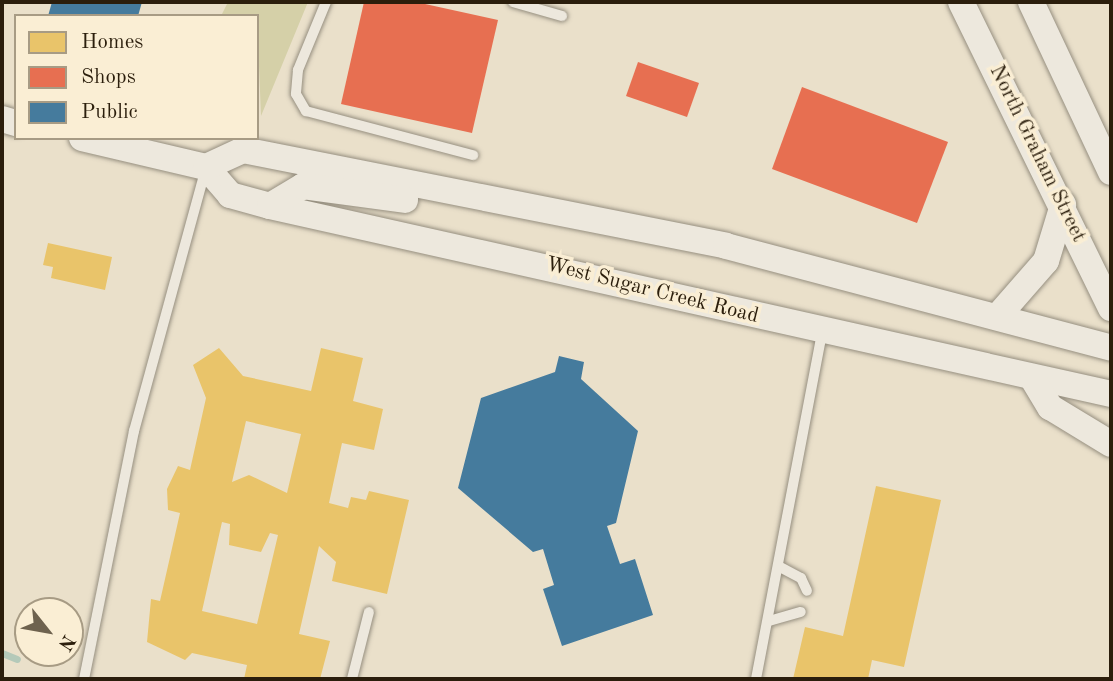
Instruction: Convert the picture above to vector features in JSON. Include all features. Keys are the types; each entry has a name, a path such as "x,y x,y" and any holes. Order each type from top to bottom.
{"main road":[{"name":"North Graham Street","path":"961,2 1063,205 1111,308"},
{"path":"1031,2 1111,172"},
{"path":"91,140 206,167 243,150 449,194 726,246 1111,348"},
{"name":"West Sugar Creek Road","path":"206,167 230,195 270,206 822,332 1111,394"},
{"path":"270,206 303,186 404,200 449,194"},
{"path":"998,316 1046,261 1063,205"},
{"path":"1033,379 1050,407 1111,444"}],"lane":[{"path":"326,2 298,69 296,94 306,111 473,155"},
{"path":"513,2 562,16"},
{"path":"84,679 134,431 206,167"},
{"path":"756,679 780,567 822,332"},
{"path":"780,567 802,578 807,591"},
{"path":"352,679 369,612"},
{"path":"769,621 801,612"}],"shaded area":[{"path":"228,2 308,2 261,116 259,14 222,14"}],"building: Homes":[{"path":"48,243 112,257 105,290 51,278 53,267 43,265"},
{"path":"219,348 243,376 311,391 321,348 363,358 353,401 383,409 374,450 342,443 329,503 348,508 351,497 366,500 369,491 409,500 387,594 332,581 336,562 319,546 299,634 330,641 320,679 244,679 247,665 192,653 185,660 147,642 151,599 160,601 180,513 168,510 167,489 178,466 190,470 206,398 193,365","holes":["246,421 301,434 287,493 249,475 232,482","222,522 230,524 229,545 261,552 270,533 278,535 257,624 202,611"]},
{"path":"876,486 941,500 904,667 872,660 868,679 793,679 805,627 843,636"}],"building: Shops":[{"path":"364,2 416,2 498,20 472,133 341,104"},
{"path":"638,62 699,83 687,117 626,96"},
{"path":"802,87 948,142 917,223 772,169"}],"building: Public":[{"path":"52,2 142,2 139,14 49,14"},
{"path":"559,356 584,362 581,379 638,431 616,523 607,526 620,564 635,559 653,615 562,646 543,589 554,585 543,549 533,552 458,488 481,398 555,372"}],"waterway":[{"path":"2,653 14,658"}]}
